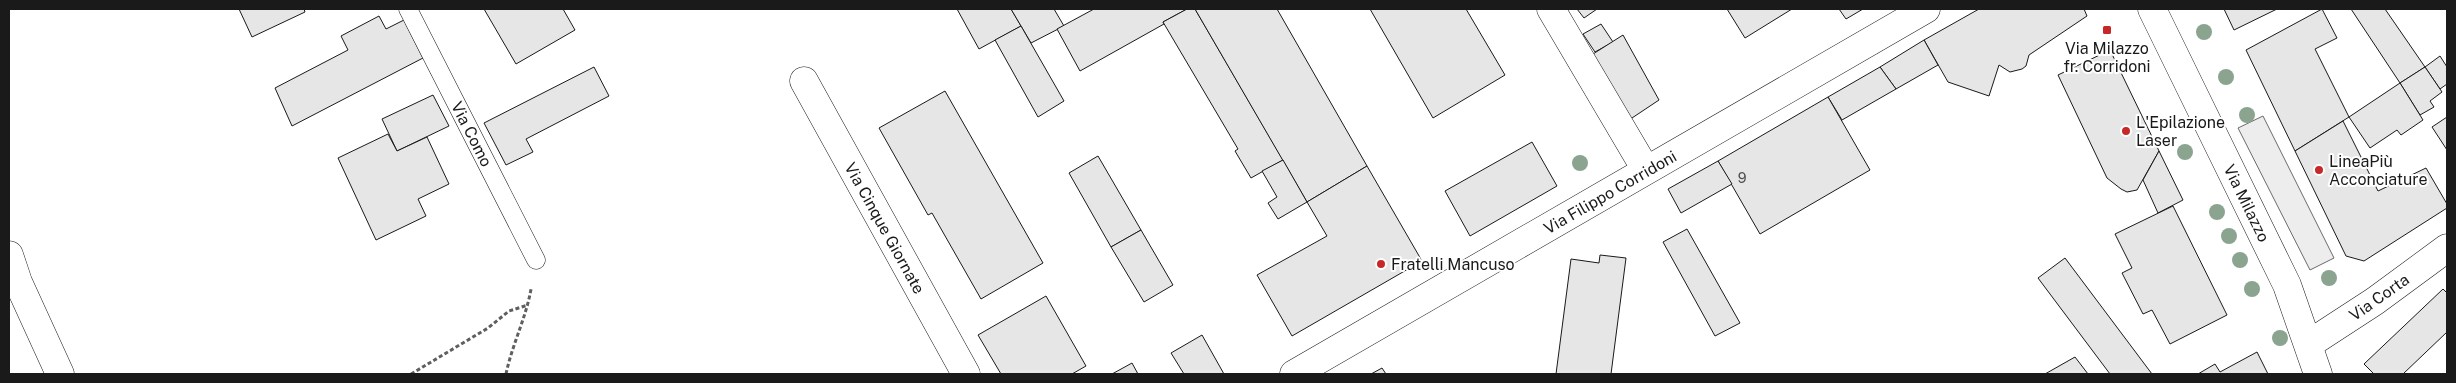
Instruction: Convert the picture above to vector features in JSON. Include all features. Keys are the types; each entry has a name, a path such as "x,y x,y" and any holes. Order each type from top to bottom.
{"street":[{"path":"1551,9 1646,170"},
{"name":"Via Filippo Corridoni","path":"1294,374 1926,9"},
{"name":"Via Milazzo","path":"2152,9 2287,285 2318,374"},
{"name":"Via Cinque Giornate","path":"804,81 966,374"},
{"name":"Via Corta","path":"2309,344 2375,301 2447,248"},
{"path":"9,255 18,282 60,374"}],"lane":[{"name":"Via Como","path":"408,9 536,260"}],"path":[{"path":"506,374 519,326 528,305 536,260"},
{"path":"411,374 488,328 509,311 528,305"}],"shaded area":[{"path":"2263,116 2334,258 2310,270 2238,128"}],"building":[{"path":"239,9 304,9 305,12 252,37"},
{"path":"484,9 563,9 575,30 516,64"},
{"path":"957,9 1011,9 1021,26 979,49"},
{"path":"1011,9 1054,9 1064,26 1031,43"},
{"path":"1094,9 1187,9 1080,71 1057,29"},
{"path":"1187,9 1195,9 1283,160 1251,178 1235,151 1238,149 1163,22"},
{"path":"1195,9 1277,9 1367,166 1307,202"},
{"path":"1370,9 1466,9 1505,75 1433,118"},
{"path":"1577,9 1597,9 1584,18"},
{"path":"1727,9 1792,9 1745,38"},
{"path":"1839,9 1863,9 1846,19"},
{"path":"1979,9 2084,9 2087,16 2029,55 2026,66 2022,69 2010,72 1999,65 1989,96 1948,82 1924,40"},
{"path":"2224,9 2277,9 2234,30"},
{"path":"2322,9 2337,38 2315,49 2349,117 2295,151 2246,50"},
{"path":"2351,9 2385,9 2425,67 2400,83"},
{"path":"379,16 386,29 404,20 423,58 292,126 275,88 348,50 341,36"},
{"path":"1601,24 1613,42 1595,52 1583,34"},
{"path":"1021,26 1064,101 1038,117 995,40"},
{"path":"1623,35 1659,100 1629,120 1593,54"},
{"path":"1924,40 1938,65 1896,89 1880,67"},
{"path":"2110,50 2159,151 2137,190 2127,192 2107,178 2058,75"},
{"path":"2440,56 2447,67 2447,84 2440,89 2425,67"},
{"path":"594,67 609,96 526,139 533,152 506,165 484,123"},
{"path":"1880,67 1896,89 1842,120 1828,97"},
{"path":"2425,67 2442,92 2430,101 2434,107 2420,115 2400,83"},
{"path":"2400,83 2423,120 2401,135 2397,130 2370,148 2349,117"},
{"path":"945,91 1043,263 981,299 932,213 928,215 879,128"},
{"path":"433,95 449,126 397,151 382,119"},
{"path":"1828,97 1870,170 1760,234 1718,161"},
{"path":"2447,117 2447,150 2432,127"},
{"path":"2343,121 2378,191 2426,168 2447,204 2447,208 2364,261 2346,256 2295,151"},
{"path":"388,134 397,151 427,137 449,184 418,199 426,216 376,240 338,158"},
{"path":"1532,142 1557,186 1470,236 1445,191"},
{"path":"2159,151 2183,200 2158,213 2143,180"},
{"path":"1098,156 1141,230 1111,247 1069,173"},
{"path":"1283,160 1307,202 1278,219 1268,203 1277,197 1262,171"},
{"path":"1718,161 1732,184 1681,213 1668,189"},
{"path":"1367,166 1422,261 1292,336 1257,275 1327,236 1307,202"},
{"path":"2173,206 2227,315 2170,344 2152,310 2143,314 2122,273 2132,268 2115,234"},
{"path":"1687,229 1740,323 1715,336 1663,242"},
{"path":"1141,230 1173,285 1144,302 1111,247"},
{"path":"1600,255 1626,258 1611,374 1556,374 1571,259 1599,263"},
{"path":"2065,258 2152,374 2110,374 2038,278"},
{"path":"2443,289 2447,293 2447,332 2403,374 2374,374 2364,364"},
{"path":"1046,296 1086,366 1072,374 1001,374 978,335"},
{"path":"1202,335 1224,374 1184,374 1171,353"},
{"path":"2257,352 2268,374 2198,374 2215,364 2220,372"},
{"path":"2075,357 2088,374 2045,374"},
{"path":"1132,363 1138,374 1112,374"},
{"path":"1382,368 1386,374 1371,374"}],"place":[{"name":"Via Milazzo fr. Corridoni","path":"2107,30"},
{"name":"L'Epilazione Laser","path":"2126,131"},
{"name":"LineaPiù Acconciature","path":"2319,170"},
{"name":"Fratelli Mancuso","path":"1381,264"}]}
